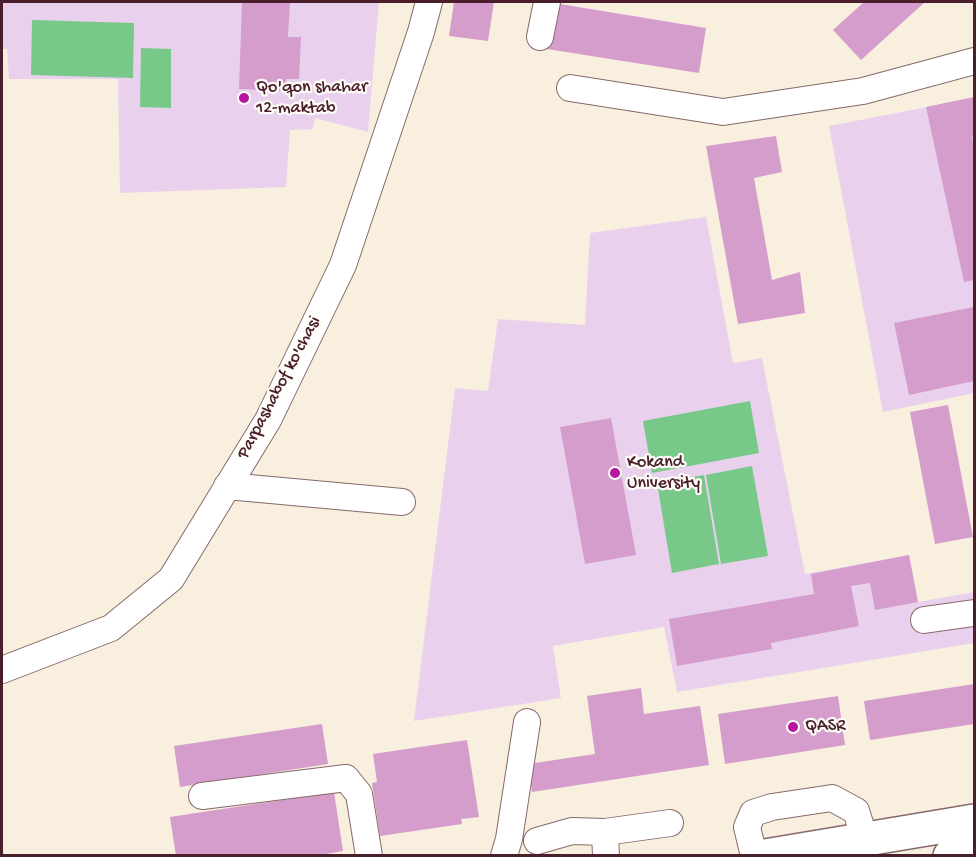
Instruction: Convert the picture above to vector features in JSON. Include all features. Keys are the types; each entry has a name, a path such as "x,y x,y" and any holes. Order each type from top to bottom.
{"main road":[{"path":"765,855 975,821"},
{"path":"950,855 975,852"}],"street":[{"name":"Parpashabof ko'chasi","path":"2,670 111,628 171,579 268,420 343,265 429,2"},
{"path":"540,38 547,2"},
{"path":"570,88 723,112 863,92 975,62"},
{"path":"227,486 402,502"},
{"path":"924,620 975,613"},
{"path":"504,855 509,839 527,722"},
{"path":"202,796 346,778 359,794 369,855"},
{"path":"754,855 747,827 753,813 772,807 832,798 856,811 865,839"},
{"path":"537,842 572,831 605,844 669,823"}],"shaded area":[{"name":"Qo'qon shahar 12-maktab","path":"2,2 379,2 368,132 315,118 313,129 290,130 286,187 120,193 118,79 9,79 7,49 2,49"},
{"path":"974,98 974,393 883,412 829,126"},
{"name":"Kokand University","path":"706,217 733,363 762,358 805,574 909,555 918,602 974,592 974,643 677,692 664,627 553,646 561,698 414,721 455,388 488,391 498,319 585,325 590,233"}],"green space":[{"path":"32,20 134,23 133,78 31,75"},
{"path":"141,48 171,49 171,108 140,107"},
{"path":"750,401 759,453 652,473 643,421"},
{"path":"752,466 768,556 721,564 706,475"},
{"path":"704,475 719,564 672,573 657,483"}],"building":[{"path":"242,2 290,2 288,37 301,37 299,79 286,79 286,91 239,89"},
{"path":"454,2 494,2 488,41 449,36"},
{"path":"864,2 925,2 861,60 833,30"},
{"path":"554,3 706,28 699,73 547,49"},
{"path":"974,97 974,136 972,137 974,148 974,280 964,282 926,107"},
{"path":"776,136 782,172 754,178 772,280 800,272 805,313 738,324 706,146"},
{"path":"974,307 974,381 909,395 894,323"},
{"path":"948,405 973,537 935,544 910,412"},
{"path":"611,418 636,555 585,564 560,427"},
{"path":"909,555 918,602 875,610 870,583 851,586 859,626 771,643 772,649 677,666 669,619 814,594 811,574"},
{"path":"974,684 974,724 870,740 864,701"},
{"path":"641,688 644,714 700,706 709,765 532,792 528,764 595,754 587,696"},
{"path":"838,696 845,745 725,764 718,714"},
{"path":"322,724 328,764 180,787 174,746"},
{"path":"467,740 479,817 461,819 462,824 380,836 372,783 377,782 373,754"},
{"path":"334,792 343,851 315,856 176,856 170,817"}],"place":[{"name":"Qo'qon shahar 12-maktab","path":"244,98"},
{"name":"Kokand University","path":"615,473"},
{"name":"QASR","path":"793,727"}]}
